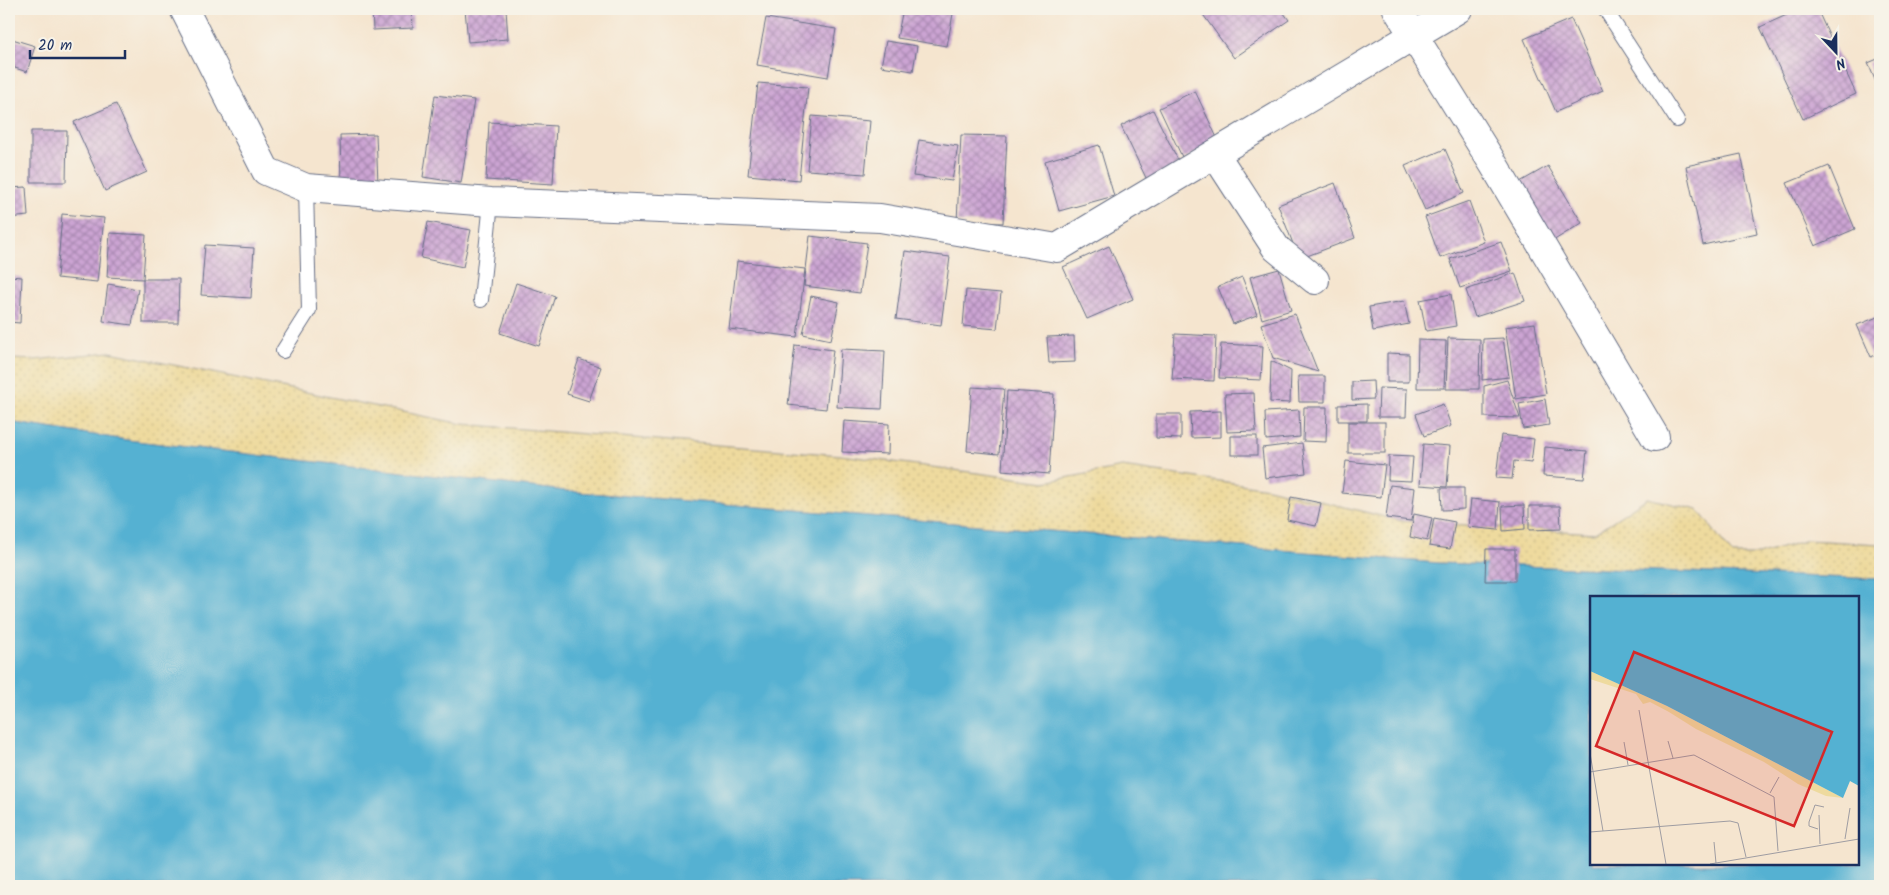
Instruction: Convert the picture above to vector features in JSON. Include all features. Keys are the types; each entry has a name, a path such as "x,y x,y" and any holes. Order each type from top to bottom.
{"street":[{"path":"184,9 266,172 306,188 491,202 880,218 1057,248 1458,9"},
{"path":"1397,9 1499,174 1655,437"},
{"path":"1215,154 1276,248 1315,280"}],"lane":[{"path":"1605,9 1677,120"},
{"path":"283,351 309,310 306,188"},
{"path":"481,300 491,202"}],"sand":[{"path":"110,352 462,424 841,455 1045,482 1122,467 1268,488 1401,521 1595,533 1647,498 1698,510 1733,555 1758,555 1807,540 1880,544 1880,579 1438,563 566,491 127,440 9,422 9,359 35,360"}],"water":[{"path":"9,422 127,440 566,491 1438,563 1880,579 1880,886 9,886"}],"building":[{"path":"372,9 412,9 413,28 373,30"},
{"path":"465,9 506,9 508,39 468,42"},
{"path":"903,9 920,9 953,14 947,46 897,38"},
{"path":"1199,9 1281,9 1289,20 1234,58"},
{"path":"1800,9 1817,9 1856,94 1803,119 1760,27"},
{"path":"766,18 836,29 828,77 757,65"},
{"path":"1571,19 1603,91 1556,112 1524,39"},
{"path":"9,38 35,46 27,72 9,66"},
{"path":"886,41 917,46 913,71 881,66"},
{"path":"1880,58 1880,92 1868,63"},
{"path":"758,83 808,87 799,180 748,175"},
{"path":"1195,91 1219,142 1183,159 1159,108"},
{"path":"435,95 474,100 461,183 423,177"},
{"path":"116,104 147,172 105,191 74,122"},
{"path":"1153,110 1180,164 1147,180 1121,126"},
{"path":"812,116 870,121 865,174 807,170"},
{"path":"489,122 556,126 553,184 486,180"},
{"path":"31,131 67,131 66,182 31,182"},
{"path":"376,134 378,184 341,186 340,135"},
{"path":"961,135 1007,136 1003,223 957,222"},
{"path":"919,140 958,146 952,181 913,176"},
{"path":"1099,145 1114,196 1059,211 1045,161"},
{"path":"1445,149 1464,193 1425,210 1405,166"},
{"path":"1741,154 1757,233 1703,245 1686,166"},
{"path":"1548,166 1582,223 1548,244 1513,186"},
{"path":"1829,166 1855,229 1815,246 1787,183"},
{"path":"1335,183 1355,238 1299,259 1278,205"},
{"path":"26,187 28,216 9,218 9,188"},
{"path":"1469,201 1484,242 1440,258 1425,217"},
{"path":"62,214 104,218 97,282 57,278"},
{"path":"428,222 471,230 463,267 421,258"},
{"path":"110,233 146,235 143,279 107,277"},
{"path":"810,236 867,243 860,293 804,286"},
{"path":"1501,242 1512,271 1460,288 1450,259"},
{"path":"205,245 254,248 251,298 201,295"},
{"path":"1109,246 1133,299 1087,319 1063,267"},
{"path":"905,251 950,257 941,325 896,319"},
{"path":"737,261 805,269 797,337 729,329"},
{"path":"1279,269 1291,310 1262,319 1250,277"},
{"path":"1515,273 1525,301 1475,317 1466,290"},
{"path":"9,276 22,277 20,323 9,322"},
{"path":"1242,277 1257,315 1233,324 1218,287"},
{"path":"143,279 179,279 178,323 143,323"},
{"path":"516,283 555,296 539,346 500,333"},
{"path":"108,284 138,289 132,325 103,321"},
{"path":"966,290 1001,293 997,329 963,326"},
{"path":"1451,294 1456,326 1426,331 1420,300"},
{"path":"811,296 839,302 831,340 803,334"},
{"path":"1404,301 1409,324 1373,331 1369,307"},
{"path":"1295,314 1318,372 1273,358 1261,324"},
{"path":"1880,316 1880,353 1871,357 1857,325"},
{"path":"1535,323 1546,394 1516,399 1505,327"},
{"path":"1175,334 1216,336 1214,381 1172,379"},
{"path":"1074,336 1075,362 1049,363 1047,337"},
{"path":"1448,338 1480,339 1479,389 1446,389"},
{"path":"1503,338 1509,377 1482,380 1483,339"},
{"path":"1418,340 1446,341 1444,388 1417,388"},
{"path":"1221,344 1263,346 1261,380 1219,378"},
{"path":"795,345 833,350 826,409 788,405"},
{"path":"841,349 885,351 882,409 837,407"},
{"path":"1387,353 1409,354 1409,382 1387,382"},
{"path":"579,359 601,367 589,401 567,394"},
{"path":"1271,361 1291,371 1290,403 1270,402"},
{"path":"1298,376 1325,376 1325,402 1299,402"},
{"path":"1507,380 1520,418 1484,417 1484,386"},
{"path":"1373,381 1374,399 1352,400 1352,382"},
{"path":"972,387 1004,389 999,454 967,451"},
{"path":"1379,388 1407,389 1406,417 1378,417"},
{"path":"1007,391 1054,394 1049,474 1002,470"},
{"path":"1254,393 1256,431 1227,432 1225,394"},
{"path":"1545,399 1549,425 1523,429 1519,404"},
{"path":"1367,404 1367,421 1338,421 1338,405"},
{"path":"1443,404 1451,426 1424,436 1416,414"},
{"path":"1304,407 1327,407 1326,442 1303,441"},
{"path":"1299,410 1300,437 1266,440 1265,412"},
{"path":"1221,411 1221,437 1191,438 1190,412"},
{"path":"1156,414 1181,414 1181,439 1156,438"},
{"path":"844,421 889,424 888,454 842,452"},
{"path":"1348,422 1385,422 1385,453 1348,453"},
{"path":"1501,435 1534,439 1531,463 1514,461 1512,479 1496,478"},
{"path":"1231,436 1257,436 1257,455 1231,455"},
{"path":"1302,443 1306,473 1265,478 1262,448"},
{"path":"1423,444 1450,446 1447,487 1420,485"},
{"path":"1545,447 1587,451 1584,479 1543,476"},
{"path":"1389,456 1413,457 1411,481 1388,480"},
{"path":"1346,461 1385,465 1381,497 1342,493"},
{"path":"1390,485 1415,488 1411,521 1386,518"},
{"path":"1441,488 1464,488 1464,509 1442,510"},
{"path":"1291,497 1321,503 1316,526 1287,520"},
{"path":"1471,499 1500,502 1498,530 1468,527"},
{"path":"1524,505 1525,529 1503,531 1502,506"},
{"path":"1529,506 1560,506 1561,529 1529,530"},
{"path":"1414,514 1432,518 1427,541 1410,537"},
{"path":"1434,518 1455,522 1450,549 1429,546"},
{"path":"1486,549 1515,549 1515,581 1485,581"}]}
